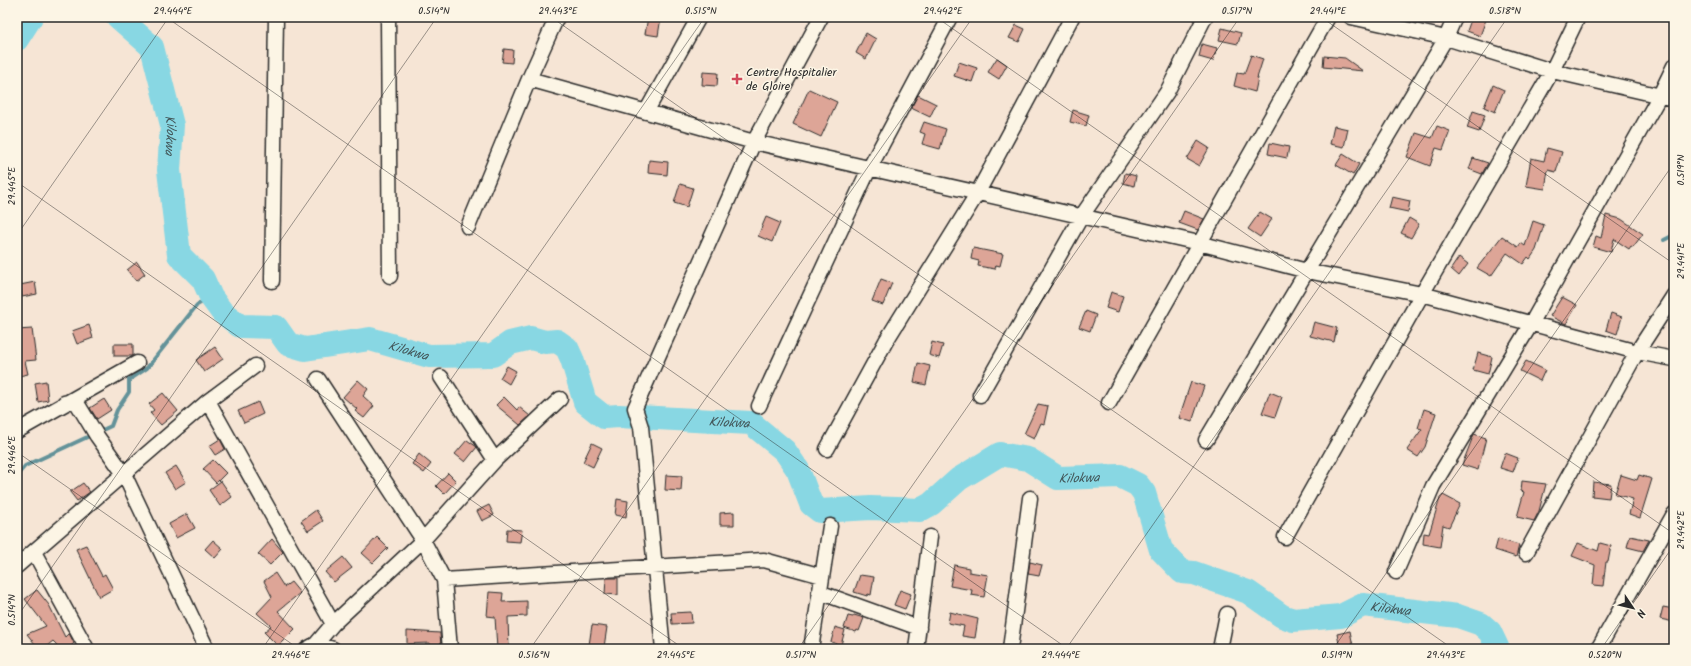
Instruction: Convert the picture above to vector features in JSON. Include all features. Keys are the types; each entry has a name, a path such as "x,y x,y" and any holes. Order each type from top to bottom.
{"street":[{"path":"272,281 276,17"},
{"path":"388,17 390,276"},
{"path":"468,227 529,79 557,17"},
{"path":"646,112 698,17"},
{"path":"663,649 641,427 635,408 754,142 821,17"},
{"path":"759,406 869,169 950,17"},
{"path":"827,449 886,341 977,194 1072,17"},
{"path":"980,396 1081,217 1167,92 1205,17"},
{"path":"1109,403 1328,17"},
{"path":"1351,17 1446,38 1552,71 1659,97 1674,99"},
{"path":"1206,440 1446,38 1455,17"},
{"path":"1285,537 1422,294 1552,71 1578,17"},
{"path":"1396,572 1433,486 1530,324 1659,97 1674,66"},
{"path":"529,79 754,142 977,194 1199,243 1307,271 1422,294 1637,352 1674,359"},
{"path":"1526,553 1637,352 1674,295"},
{"path":"17,431 137,363"},
{"path":"17,566 208,401 255,366"},
{"path":"441,377 495,460"},
{"path":"318,379 423,540 444,580 450,649"},
{"path":"312,646 333,624 423,540 495,460 560,399"},
{"path":"64,403 72,400 77,403 124,474 207,649"},
{"path":"208,401 333,624"},
{"path":"1010,649 1030,498"},
{"path":"1598,649 1674,514"},
{"path":"812,649 819,592 830,526"},
{"path":"916,649 930,537"},
{"path":"34,552 87,649"},
{"path":"444,580 764,560 822,576"},
{"path":"819,592 919,628"},
{"path":"1220,649 1227,614"},
{"path":"312,646 333,649"}],"building":[{"path":"648,17 661,17 658,36 645,34"},
{"path":"1472,17 1487,17 1480,36 1467,31"},
{"path":"1016,25 1025,29 1019,42 1009,38"},
{"path":"1222,28 1241,33 1238,44 1219,40"},
{"path":"866,33 876,39 866,59 856,53"},
{"path":"1202,44 1217,48 1213,61 1199,57"},
{"path":"504,49 513,50 512,63 502,62"},
{"path":"1251,55 1263,59 1257,78 1255,92 1234,86 1237,73 1244,74"},
{"path":"1324,56 1345,58 1363,71 1323,67"},
{"path":"997,58 1007,65 999,79 988,72"},
{"path":"959,62 977,68 972,82 954,76"},
{"path":"703,72 718,73 717,86 702,85"},
{"path":"1493,85 1504,90 1495,112 1484,107"},
{"path":"809,89 837,102 821,137 793,124"},
{"path":"918,95 936,104 930,117 911,108"},
{"path":"1073,110 1089,115 1086,126 1070,122"},
{"path":"1473,111 1485,115 1479,132 1467,128"},
{"path":"924,122 946,129 940,149 922,144 925,134 920,132"},
{"path":"1334,126 1348,129 1344,147 1330,144"},
{"path":"1437,126 1450,131 1443,150 1436,148 1430,166 1407,157 1416,133 1432,138"},
{"path":"1198,141 1209,148 1199,166 1187,159"},
{"path":"1270,143 1289,147 1287,158 1268,154"},
{"path":"1547,148 1562,152 1556,172 1548,170 1545,189 1526,186 1531,158 1544,161"},
{"path":"1343,154 1359,164 1353,175 1336,165"},
{"path":"1473,158 1488,163 1482,174 1469,169"},
{"path":"649,160 668,162 667,175 648,173"},
{"path":"1125,173 1136,176 1134,186 1123,183"},
{"path":"680,184 693,188 687,207 674,203"},
{"path":"1392,197 1410,201 1408,212 1389,208"},
{"path":"1184,211 1204,219 1198,230 1179,223"},
{"path":"1260,212 1272,219 1260,237 1248,229"},
{"path":"1606,215 1621,219 1643,234 1633,247 1631,246 1629,249 1614,239 1611,252 1593,247 1596,236 1601,238"},
{"path":"766,217 780,223 772,242 758,236"},
{"path":"1409,218 1419,224 1411,238 1401,233"},
{"path":"1533,221 1544,225 1536,250 1530,259 1528,257 1523,264 1507,253 1491,276 1477,268 1502,236 1518,247 1521,243 1525,246"},
{"path":"973,248 1003,254 1000,266 996,265 995,269 978,266 979,261 971,259"},
{"path":"1459,257 1468,264 1459,276 1451,269"},
{"path":"137,262 145,274 136,281 127,270"},
{"path":"881,279 892,283 883,305 872,301"},
{"path":"35,282 37,294 22,297 20,285"},
{"path":"1111,292 1123,296 1118,312 1106,308"},
{"path":"1562,297 1577,305 1566,324 1550,316"},
{"path":"1086,311 1096,315 1090,331 1079,327"},
{"path":"1611,313 1622,317 1617,334 1606,330"},
{"path":"1314,322 1337,328 1334,342 1310,336"},
{"path":"89,325 93,338 77,344 72,331"},
{"path":"32,329 36,360 25,361 28,374 19,376 17,330"},
{"path":"932,342 943,345 939,358 929,355"},
{"path":"114,344 133,344 133,356 114,356"},
{"path":"215,347 223,359 204,372 196,360"},
{"path":"1478,353 1492,357 1488,374 1473,370"},
{"path":"1526,361 1545,370 1540,381 1520,371"},
{"path":"918,363 930,366 926,385 914,382"},
{"path":"507,366 516,371 509,384 500,378"},
{"path":"358,380 368,389 363,396 374,406 364,418 355,411 357,409 343,397"},
{"path":"46,381 48,400 38,402 35,383"},
{"path":"1191,382 1204,386 1192,422 1179,418"},
{"path":"1270,392 1282,397 1275,417 1262,413"},
{"path":"163,393 178,411 161,425 150,413 154,410 149,404"},
{"path":"504,397 517,410 519,407 530,416 520,425 496,405"},
{"path":"104,399 111,410 97,419 90,408"},
{"path":"258,402 263,414 244,423 238,411"},
{"path":"1038,404 1048,406 1044,424 1041,423 1034,439 1024,434"},
{"path":"1424,409 1436,413 1425,447 1418,457 1407,450 1422,429 1418,428"},
{"path":"1474,434 1486,438 1478,470 1462,465"},
{"path":"220,439 225,449 215,455 209,446"},
{"path":"467,440 477,447 465,462 455,454"},
{"path":"592,443 602,448 593,467 583,462"},
{"path":"1505,453 1518,458 1513,472 1500,468"},
{"path":"419,454 431,464 424,473 412,464"},
{"path":"213,460 226,473 216,483 203,469"},
{"path":"176,466 186,482 175,489 165,473"},
{"path":"448,473 456,481 444,494 436,486"},
{"path":"666,475 682,476 681,491 665,490"},
{"path":"1621,475 1637,480 1639,475 1652,479 1640,518 1629,514 1633,499 1615,494"},
{"path":"221,481 232,497 220,506 209,490"},
{"path":"1522,481 1546,484 1539,511 1534,521 1517,517 1524,492 1521,491"},
{"path":"1593,482 1611,484 1609,498 1592,496"},
{"path":"83,483 90,492 77,501 70,492"},
{"path":"1443,495 1460,504 1449,527 1443,525 1440,547 1423,544 1424,533 1429,534 1440,498"},
{"path":"617,499 628,501 626,517 615,515"},
{"path":"489,505 494,515 482,521 477,511"},
{"path":"316,510 323,521 308,531 301,521"},
{"path":"734,512 734,525 720,525 720,513"},
{"path":"187,514 195,528 176,538 169,524"},
{"path":"507,529 522,530 520,542 506,541"},
{"path":"1630,536 1649,540 1643,551 1627,547"},
{"path":"377,537 388,548 373,563 362,553"},
{"path":"272,539 283,552 270,565 258,554"},
{"path":"1498,539 1519,545 1516,557 1495,550"},
{"path":"213,540 223,549 215,558 205,549"},
{"path":"1578,543 1598,551 1600,543 1611,546 1608,562 1606,562 1603,586 1593,585 1595,565 1572,556"},
{"path":"86,545 102,576 105,574 113,589 99,597 76,549"},
{"path":"343,557 352,568 334,582 325,572"},
{"path":"1030,562 1042,565 1039,576 1028,574"},
{"path":"954,565 969,568 969,572 988,575 984,597 971,595 972,590 950,586"},
{"path":"275,573 284,587 291,582 300,593 278,611 295,629 278,646 264,632 271,626 257,613 272,597 264,581"},
{"path":"860,575 874,577 871,595 868,594 867,596 854,592"},
{"path":"606,578 618,578 618,595 605,594"},
{"path":"37,590 49,605 65,637 69,633 74,643 70,647 71,649 53,649 57,645 53,641 43,649 39,649 27,634 46,626 25,599"},
{"path":"900,590 911,594 905,609 894,605"},
{"path":"489,592 503,593 502,602 527,601 527,616 508,617 509,649 497,649 495,617 487,616"},
{"path":"1663,607 1674,609 1674,622 1660,619"},
{"path":"691,612 692,623 672,624 671,613"},
{"path":"950,612 978,619 975,638 962,636 964,626 948,623"},
{"path":"854,615 864,618 859,631 857,630 856,632 844,628 848,616 853,617"},
{"path":"592,625 607,627 604,647 589,645"},
{"path":"835,627 845,630 841,645 831,642"},
{"path":"407,631 440,633 441,647 430,646 430,643 407,644"},
{"path":"1350,631 1353,646 1340,648 1337,634"}],"waterway":[{"name":"Kilokwa","path":"17,39 31,17"},
{"name":"Kilokwa","path":"118,17 152,47 172,125 169,170 179,255 203,279 211,297 222,312 240,326 276,327 288,344 305,349 370,339 429,356 493,355 510,343 531,338 545,342 557,341 567,348 572,359 585,402 604,417 619,416 751,423 785,451 798,470 811,504 820,511 871,508 920,510 931,504 959,479 1000,454 1028,459 1058,478 1120,476 1138,485 1144,493 1161,550 1182,572 1194,573 1248,592 1282,616 1293,620 1341,616 1363,605 1458,616 1481,624 1490,632 1498,649"},
{"path":"1664,240 1674,235"},
{"path":"17,493 19,491 19,473 25,466 111,426 117,410 129,392 129,380 147,368 197,305 211,297"}],"place":[{"name":"Centre Hospitalier de Gloire","path":"737,79"}]}
